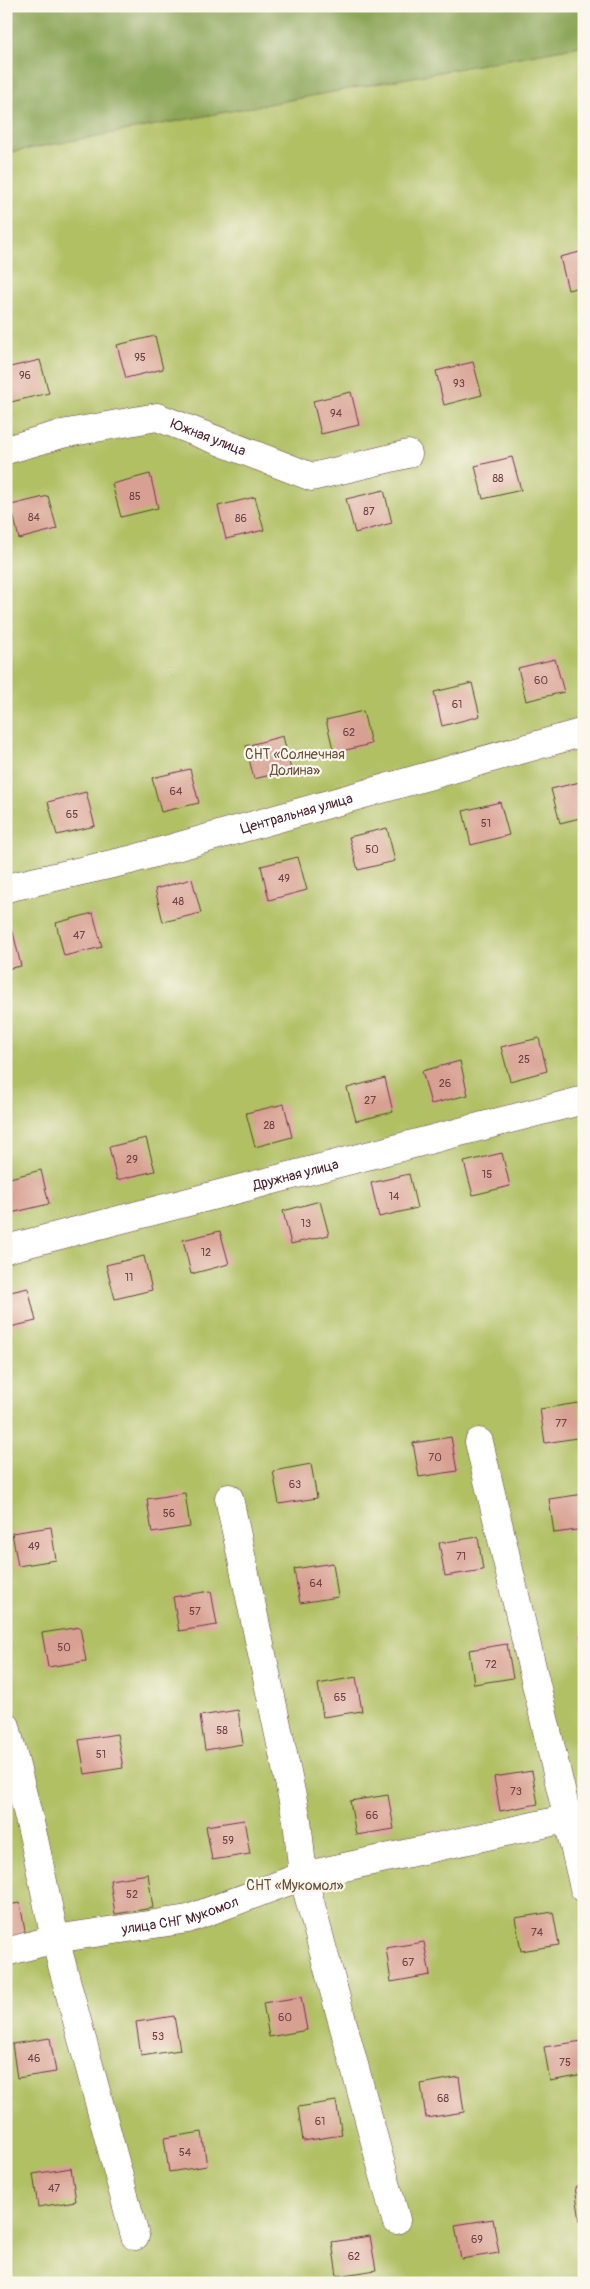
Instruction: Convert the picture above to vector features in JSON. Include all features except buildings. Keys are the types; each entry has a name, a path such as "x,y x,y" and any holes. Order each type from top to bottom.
{"street":[{"name":"Южная улица","path":"6,450 62,434 157,417 312,477 408,454"},
{"name":"Центральная улица","path":"6,888 130,860 584,732"},
{"name":"Дружная улица","path":"6,1249 584,1100"},
{"path":"479,1442 575,1817 584,1888"},
{"path":"229,1498 297,1820 303,1876 396,2220"},
{"path":"6,1726 34,1839 55,1939 134,2236"},
{"name":"улица СНГ Мукомол","path":"6,1952 55,1939 188,1919 303,1876 575,1817"}],"green space":[{"path":"6,6 584,6 584,45 6,153"},
{"name":"СНТ «Солнечная Долина»","path":"584,45 584,2283 6,2283 6,153"}],"park label":[{"name":"СНТ «Мукомол»","path":"295,1885"}]}
